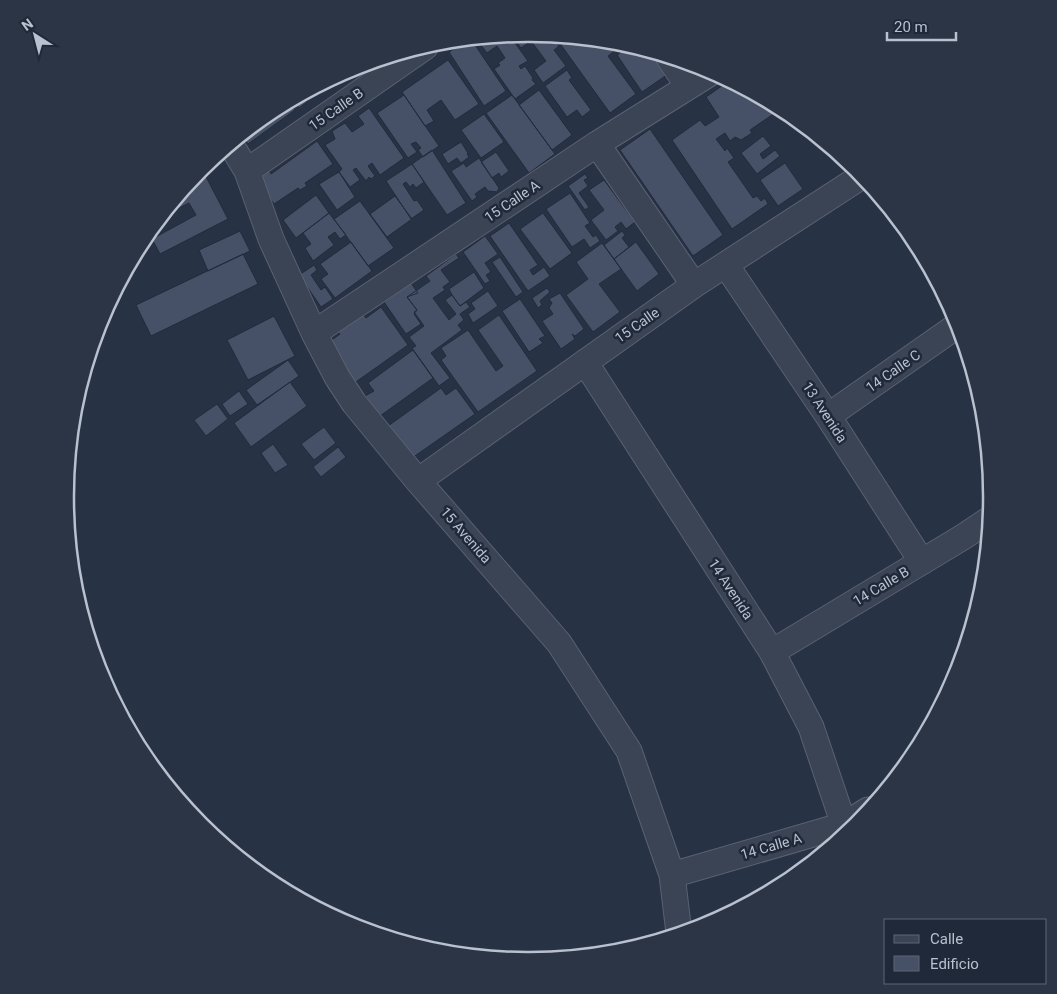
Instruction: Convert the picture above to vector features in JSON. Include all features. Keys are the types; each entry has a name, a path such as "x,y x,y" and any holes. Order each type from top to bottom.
{"street":[{"name":"15 Calle B","path":"247,171 408,59"},
{"path":"675,67 688,86"},
{"name":"15 Calle A","path":"314,333 597,144 703,77"},
{"path":"597,144 694,285"},
{"name":"15 Avenida","path":"234,151 247,171 271,239 314,333 337,377 354,403 418,481 559,644 629,751 672,875 678,926"},
{"name":"15 Calle","path":"418,481 694,285 855,181"},
{"name":"13 Avenida","path":"726,265 828,416 922,562"},
{"name":"14 Calle C","path":"828,416 951,330"},
{"name":"14 Avenida","path":"584,362 772,652 811,727 843,824"},
{"name":"14 Calle B","path":"772,652 982,524"},
{"name":"14 Calle A","path":"672,875 836,831"}],"building":[{"path":"515,42 528,61 519,66 521,69 525,66 536,84 515,99 494,69 505,58 497,46 487,53 481,45"},
{"path":"517,42 530,42 521,48"},
{"path":"532,42 557,43 559,46 554,50 566,66 543,83 534,70 546,61"},
{"path":"563,44 588,46 615,51 608,56 636,94 610,113 561,45"},
{"path":"475,45 506,91 484,106 449,52 454,49"},
{"path":"621,52 646,58 671,66 674,70 642,92 617,55"},
{"path":"448,60 479,104 455,120 441,100 427,110 434,121 425,126 402,92"},
{"path":"567,70 572,78 569,80 591,110 582,117 577,110 567,117 545,86"},
{"path":"722,86 773,114 750,130 752,133 741,140 735,137 730,141 725,133 716,139 725,151 727,148 734,158 728,162 753,198 757,196 761,201 765,198 768,204 732,229 672,140 700,120 705,126 719,117 706,97"},
{"path":"539,90 572,135 552,150 519,105"},
{"path":"404,95 439,146 423,157 418,150 421,148 416,142 411,144 417,152 408,158 377,113"},
{"path":"512,95 555,154 529,173 486,113"},
{"path":"306,100 307,102 299,108 297,105"},
{"path":"293,108 295,110 248,144 246,141 252,136"},
{"path":"369,108 404,158 380,175 372,163 368,166 375,176 371,179 369,177 366,181 356,168 353,170 360,180 350,187 339,172 342,169 325,145 335,139 332,131 345,123 352,132 364,124 358,116"},
{"path":"484,114 504,142 481,158 461,130"},
{"path":"650,129 723,235 693,256 620,150"},
{"path":"763,136 771,146 760,154 763,159 775,150 780,156 757,174 741,153"},
{"path":"317,141 333,164 305,183 307,186 300,190 298,188 274,204 256,179 269,170 271,174"},
{"path":"461,142 469,157 461,163 457,158 448,164 442,154"},
{"path":"432,150 466,203 447,215 412,164"},
{"path":"496,152 509,171 501,177 499,173 492,178 481,162"},
{"path":"479,158 499,188 497,192 488,191 485,187 475,194 477,197 472,201 451,171 464,163 466,167"},
{"path":"785,163 803,189 778,206 760,180"},
{"path":"412,164 424,182 416,188 413,184 410,187 406,182 403,184 414,201 417,200 424,210 411,219 386,181"},
{"path":"339,172 355,197 337,210 319,184"},
{"path":"585,174 588,178 584,180 588,186 579,193 589,207 585,210 568,186"},
{"path":"206,177 228,219 160,254 153,241 156,237 196,215 189,203 177,209"},
{"path":"604,180 635,222 626,229 621,222 615,227 618,231 606,240 591,220 604,210 589,190"},
{"path":"570,193 590,223 585,226 593,237 596,235 600,241 590,248 584,239 572,247 546,209"},
{"path":"316,195 329,213 296,238 283,220"},
{"path":"395,196 412,219 387,237 370,214"},
{"path":"360,201 394,248 368,266 334,219"},
{"path":"329,213 346,235 340,239 335,232 328,237 334,245 313,261 305,248 311,244 303,233"},
{"path":"543,213 572,253 550,269 520,229"},
{"path":"509,223 538,265 530,270 533,275 544,267 550,276 528,291 490,236"},
{"path":"240,231 250,251 208,271 199,250"},
{"path":"622,231 625,235 622,238 629,247 614,259 604,245"},
{"path":"485,236 498,254 485,263 491,272 486,275 490,281 485,284 463,252"},
{"path":"351,242 372,271 335,298 321,279 328,274 320,264"},
{"path":"636,242 659,274 637,291 614,259"},
{"path":"602,243 621,269 599,284 620,312 593,332 566,295 588,279 576,262"},
{"path":"243,254 258,284 151,336 136,305"},
{"path":"456,254 459,258 441,270 450,282 443,287 445,290 433,298 449,320 456,314 445,300 452,295 460,306 466,302 470,307 460,314 464,320 458,325 462,330 431,353 450,378 439,386 412,348 416,346 409,337 424,326 414,312 417,310 407,297 430,281 426,276"},
{"path":"500,257 523,292 516,297 492,262"},
{"path":"314,265 317,270 311,275 321,290 325,287 333,299 321,307 299,275"},
{"path":"474,272 484,288 460,306 449,289"},
{"path":"411,283 418,293 407,297 417,310 414,314 421,324 406,334 384,302"},
{"path":"547,288 550,292 540,301 542,305 538,308 532,298"},
{"path":"488,291 498,306 473,323 468,314 475,309 471,303"},
{"path":"560,293 584,329 575,336 572,334 575,339 561,349 542,321 553,314 549,308 552,303 549,299"},
{"path":"520,299 545,336 539,339 543,343 529,352 502,311"},
{"path":"381,307 408,345 353,384 325,345 340,334 337,330 362,313 366,318"},
{"path":"499,315 537,371 478,412 441,360 446,356 441,348 468,330 496,371 503,366 478,330"},
{"path":"274,316 295,356 248,380 227,340"},
{"path":"413,350 433,378 380,416 365,396 374,391 368,383"},
{"path":"288,360 299,376 257,405 246,390"},
{"path":"290,382 307,406 251,447 234,423"},
{"path":"441,388 446,395 456,388 475,414 412,458 388,426"},
{"path":"239,391 248,404 230,416 222,404"},
{"path":"217,404 228,419 206,436 194,420"},
{"path":"324,427 336,443 314,460 301,444"},
{"path":"273,444 288,465 275,473 261,453"},
{"path":"338,447 346,457 321,477 313,467"}]}
